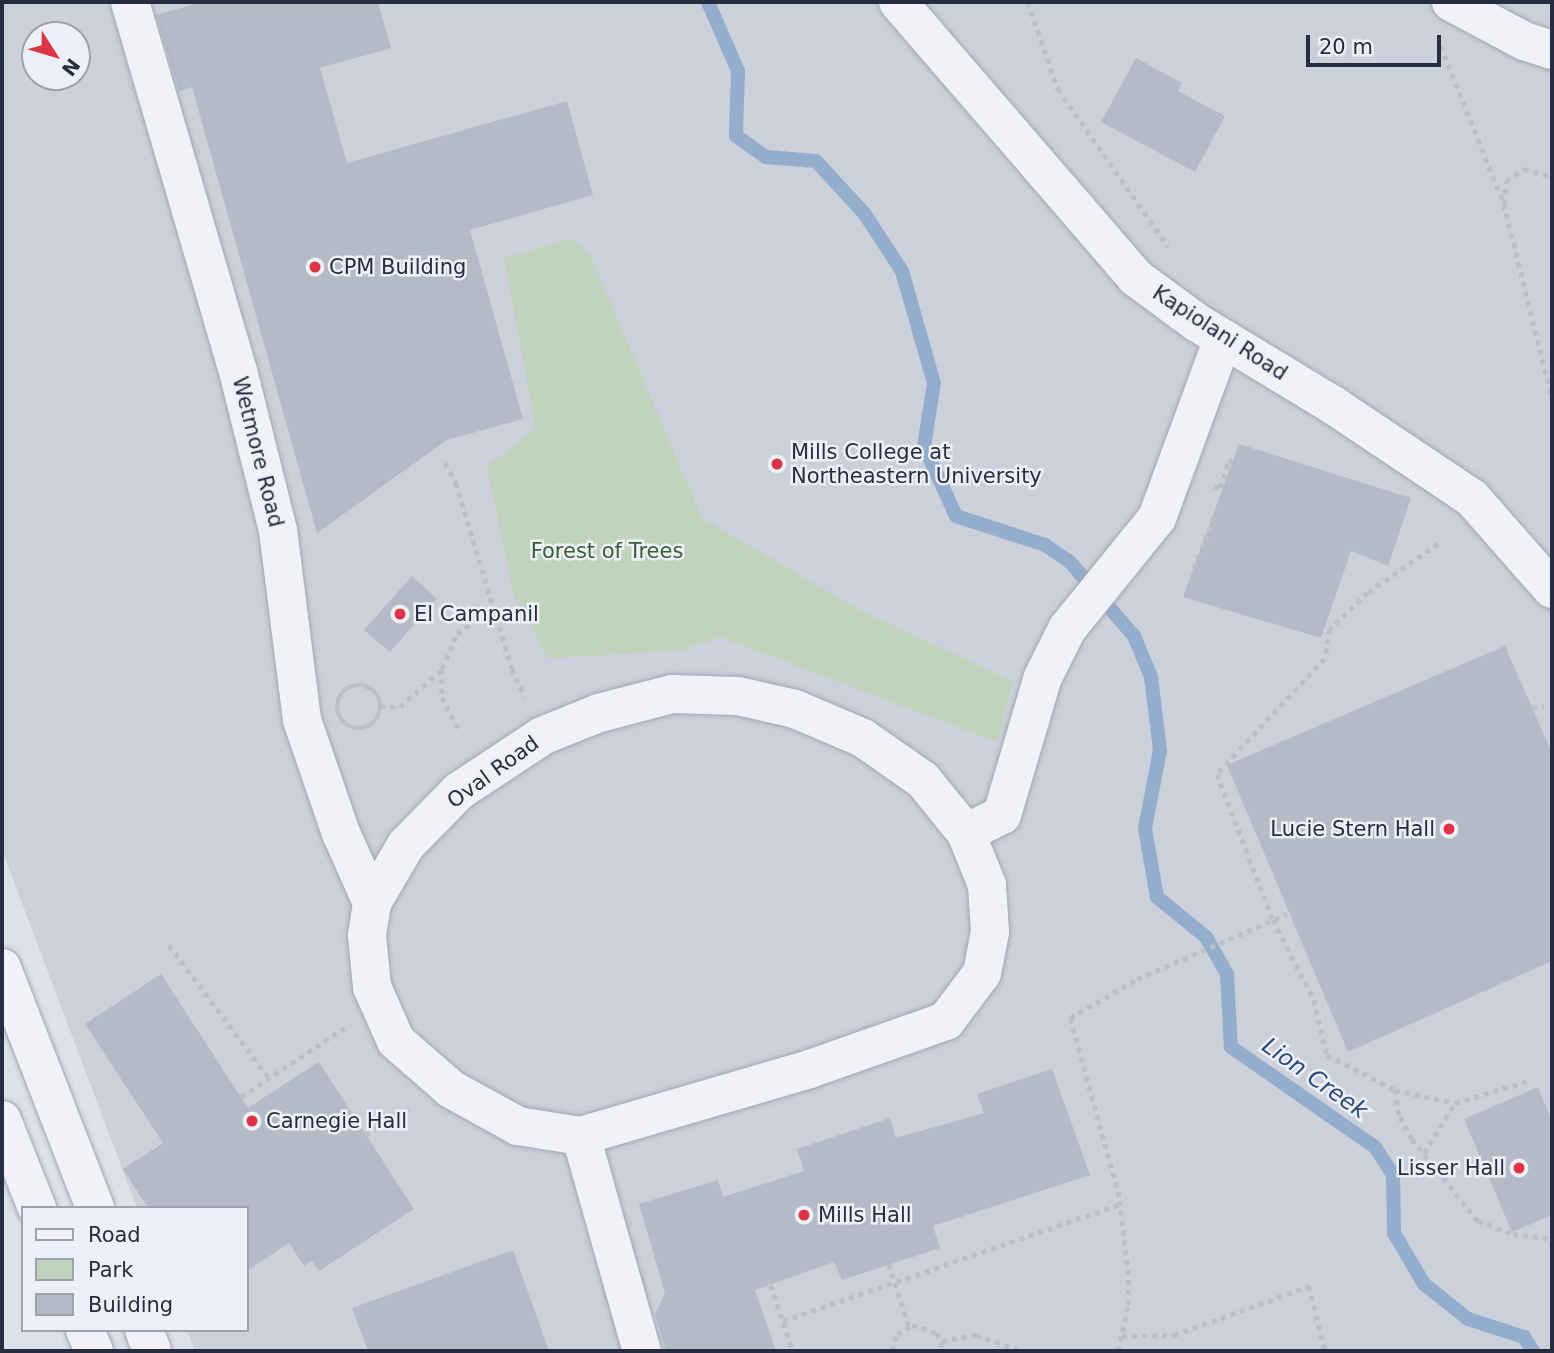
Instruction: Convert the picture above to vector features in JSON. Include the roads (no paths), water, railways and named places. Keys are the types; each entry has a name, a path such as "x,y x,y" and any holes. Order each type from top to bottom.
{"street":[{"name":"Wetmore Road","path":"130,2 238,371 278,530 302,720 341,832 372,903"},
{"name":"Kapiolani Road","path":"898,2 1135,277 1223,340 1333,405 1472,498 1552,589"},
{"path":"1451,2 1524,41 1552,50"},
{"path":"966,833 1002,816 1043,677 1068,629 1157,518 1223,340"},
{"name":"Oval Road","path":"673,694 738,696 795,709 863,738 923,780 966,833 987,885 990,932 982,973 946,1021 810,1069 580,1136 518,1126 451,1089 396,1041 372,987 367,935 372,903 406,845 459,791 542,736 599,713 673,694"},
{"path":"2,968 94,1206"},
{"path":"2,1120 36,1206"},
{"path":"580,1136 642,1351"},
{"path":"86,1332 94,1351"},
{"path":"145,1332 152,1351"}],"waterway":[{"name":"Lion Creek","path":"708,2 738,71 736,136 766,157 816,161 864,213 902,271 934,383 924,446 956,516 1045,545 1070,562 1134,636 1151,677 1160,750 1145,829 1157,897 1206,937 1227,974 1231,1047 1375,1147 1393,1175 1394,1233 1424,1284 1468,1319 1524,1337 1533,1351"}],"place":[{"name":"CPM Building","path":"315,267"},
{"name":"Mills College at Northeastern University","path":"777,464"},
{"name":"El Campanil","path":"400,614"},
{"name":"Lucie Stern Hall","path":"1449,829"},
{"name":"Carnegie Hall","path":"252,1121"},
{"name":"Lisser Hall","path":"1519,1168"},
{"name":"Mills Hall","path":"804,1215"}],"park label":[{"name":"Forest of Trees","path":"607,551"}]}
